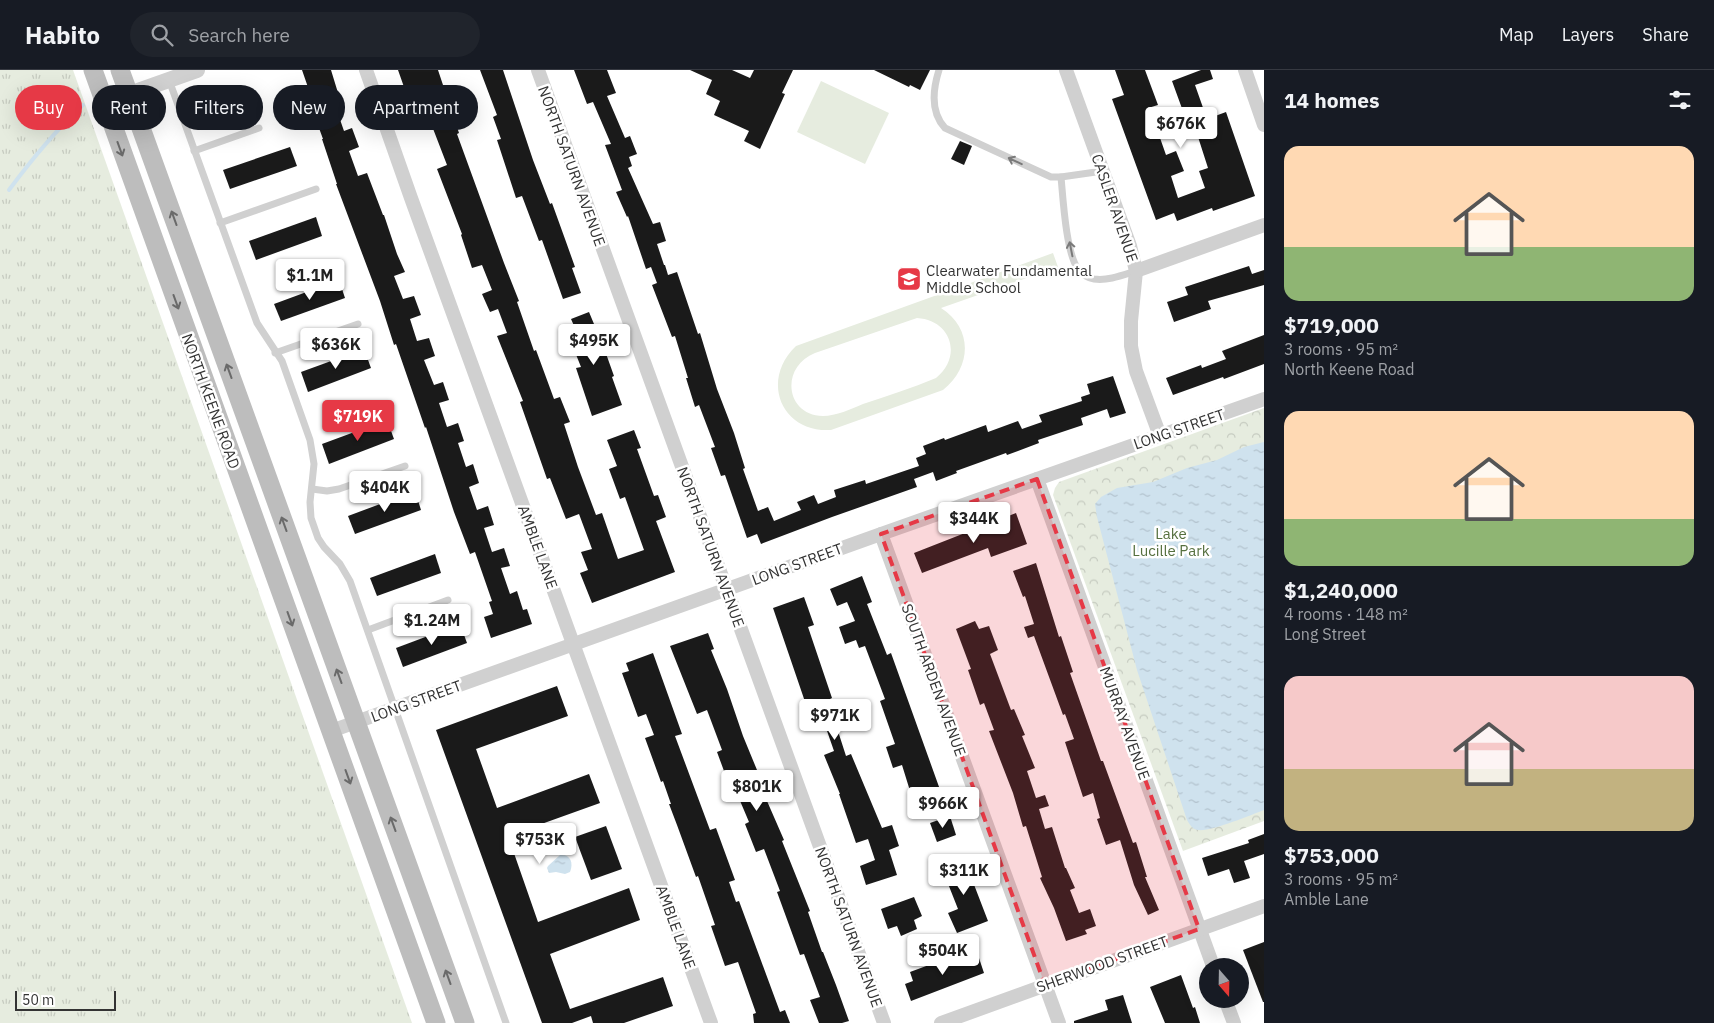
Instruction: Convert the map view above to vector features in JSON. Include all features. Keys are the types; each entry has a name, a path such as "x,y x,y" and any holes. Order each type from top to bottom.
{"main road":[{"name":"NORTH KEENE ROAD","path":"93,70 98,85"},
{"name":"NORTH KEENE ROAD","path":"120,70 125,85"},
{"name":"NORTH KEENE ROAD","path":"114,130 436,1023"},
{"name":"NORTH KEENE ROAD","path":"141,130 465,1023"}],"street":[{"path":"154,85 197,70"},
{"name":"AMBLE LANE","path":"366,70 410,198 711,1023"},
{"name":"NORTH SATURN AVENUE","path":"538,70 884,1023"},
{"name":"CASLER AVENUE","path":"1066,70 1130,246 1136,271 1130,321 1131,346 1136,371 1160,436"},
{"path":"1245,70 1264,124"},
{"path":"1136,271 1264,225"},
{"name":"LONG STREET","path":"331,731 1264,399"},
{"name":"MURRAY AVENUE","path":"1037,479 1210,958"},
{"name":"SOUTH ARDEN AVENUE","path":"881,534 1059,1023"},
{"name":"SHERWOOD STREET","path":"941,1023 1264,906"},
{"path":"1228,1008 1234,1023"}],"lane":[{"path":"939,70 933,87 933,96 939,118 945,128 1051,176 1061,177 1103,171"},
{"path":"169,80 258,323 275,353 282,361 310,440 314,464 310,502 312,518 318,538 340,564 350,581 506,1023"},
{"path":"194,151 253,130"},
{"path":"1061,177 1069,241 1077,268 1083,274 1095,279 1117,277 1136,271"},
{"path":"220,223 316,189"},
{"path":"275,353 358,324"},
{"path":"312,489 327,491 339,489 405,466"},
{"path":"368,630 448,600"}],"highlighted area":[{"path":"1037,479 1199,929 1045,985 881,534"}],"green space":[{"path":"0,70 73,70 78,85 15,85 15,130 82,130 82,95 92,123 92,130 94,130 412,1023 0,1023"},
{"path":"821,81 889,113 865,164 797,132"},
{"path":"1053,253 1058,267 941,308 959,326 965,348 964,359 953,381 943,390 831,430 814,429 799,423 788,414 781,402 778,388 779,374 785,359 796,346","holes":["917,318 929,320 945,332 951,350 949,360 936,378 828,416 810,414 801,408 795,399 792,379 796,369 804,360 815,353"]},
{"name":"Lake Lucille Park","path":"1264,408 1264,821 1183,851 1053,495 1059,482"}],"water":[{"name":"Lake Lucille Park","path":"1264,442 1264,810 1221,826 1198,830 1193,828 1187,820 1137,670 1095,504 1101,497 1117,488 1153,482 1187,468 1217,460 1244,447"},
{"path":"560,855 569,857 572,865 570,872 565,874 549,873 548,866"}],"building":[{"path":"302,70 331,70 336,85 307,85"},
{"path":"398,70 438,70 443,85 403,85"},
{"path":"480,70 503,70 533,160 550,204 552,203 575,267 572,268 581,293 563,299 542,240 539,241 522,196 516,198 497,140 501,139 493,117 497,115"},
{"path":"574,70 607,70 616,93 607,96 625,138 630,136 637,154 629,157 632,166 628,168 653,224 660,222 666,241 657,244 664,265 668,275 677,272 734,433 745,468 743,469 758,511 768,507 774,521 801,510 797,502 814,495 818,504 836,497 834,490 865,480 866,484 919,466 916,458 926,454 923,446 944,438 945,440 986,425 988,432 1018,421 1022,429 1042,422 1039,415 1082,401 1081,397 1090,394 1087,384 1113,376 1126,413 1110,418 1107,409 1081,418 1083,425 1038,440 1039,443 956,471 957,473 936,481 933,472 914,479 917,487 761,544 757,534 747,538 725,475 721,476 711,448 715,447 699,405 695,407 675,336 672,337 652,285 657,283 651,267 646,269 628,216 616,192 622,190 605,145 611,144 593,102 587,104"},
{"path":"690,70 732,70 750,78 754,70 793,70 782,93 785,94 760,149 744,141 749,131 714,115 720,101 706,94 712,80"},
{"path":"874,70 930,70 920,90 910,85 909,87"},
{"path":"1115,70 1145,70 1158,105 1148,108 1157,135 1159,135 1166,155 1176,151 1184,171 1171,176 1178,198 1205,188 1199,171 1208,168 1190,112 1184,114 1172,81 1201,70 1210,70 1213,79 1195,85 1207,119 1226,112 1255,196 1213,211 1212,208 1177,221 1174,213 1156,220 1112,99 1124,95"},
{"path":"352,128 359,147 349,151 358,176 367,173 384,215 405,272 394,276 403,299 414,296 421,315 410,319 417,341 429,338 435,356 424,360 434,385 443,382 449,400 439,403 447,427 458,423 464,441 458,443 466,467 473,464 479,483 469,487 477,510 488,506 494,525 484,528 492,552 504,548 510,566 501,568 510,594 517,591 523,610 527,609 532,624 491,638 484,617 493,614 489,602 492,601 475,552 470,554 454,512 426,427 396,344 394,345 380,301 336,184 320,130 344,131"},
{"path":"434,130 458,130 459,133 457,134 519,301 517,302 534,351 536,350 554,399 560,397 570,422 564,424 578,467 596,515 602,513 618,559 644,550 625,497 620,499 609,469 617,466 607,440 634,430 641,448 637,449 654,496 658,495 666,517 656,521 675,572 592,603 580,573 588,570 581,552 592,549 579,514 566,519 550,478 547,479 520,402 523,401 497,336 507,333 498,309 490,312 482,294 492,290 482,265 472,268 462,234 437,169 447,165"},
{"path":"960,141 972,146 964,165 951,159"},
{"path":"290,147 297,166 230,189 223,170"},
{"path":"316,217 322,236 256,260 249,241"},
{"path":"1249,266 1252,274 1264,270 1264,285 1208,301 1211,309 1174,322 1167,302 1188,295 1185,287"},
{"path":"339,280 345,298 281,321 274,304"},
{"path":"589,312 614,376 612,377 622,405 592,416 576,368 581,367 567,332 575,328 571,319"},
{"path":"1264,335 1264,364 1173,395 1166,378 1201,365 1202,368 1226,359 1222,351"},
{"path":"364,349 371,368 308,392 301,372"},
{"path":"387,420 394,439 329,464 322,444"},
{"path":"415,491 421,510 355,534 348,516"},
{"path":"1016,513 1027,544 991,557 988,548 922,573 914,553"},
{"path":"435,554 441,573 377,596 370,578"},
{"path":"1036,563 1059,637 1061,636 1073,672 1070,673 1101,761 1103,761 1133,843 1136,842 1147,877 1145,877 1159,910 1148,915 1134,885 1120,840 1106,845 1097,819 1100,818 1093,793 1083,797 1065,742 1074,739 1065,714 1063,715 1034,636 1028,638 1024,627 1034,624 1025,596 1023,597 1013,571"},
{"path":"862,576 872,602 867,604 887,655 891,653 943,798 915,807 902,765 893,768 886,747 895,744 880,701 885,699 865,646 859,648 856,640 845,644 839,627 855,621 847,602 837,606 830,589"},
{"path":"804,597 814,625 808,627 832,698 828,700 846,756 851,754 882,828 892,825 899,846 889,850 897,875 866,885 860,866 875,860 868,839 856,843 840,794 824,755 834,751 826,728 815,731 773,608"},
{"path":"975,621 979,629 989,626 998,650 990,654 1011,710 1014,709 1025,735 1022,736 1035,768 1027,771 1036,798 1045,795 1049,806 1039,809 1045,829 1052,827 1065,868 1075,888 1070,890 1079,913 1090,909 1096,926 1085,930 1087,934 1066,941 1040,878 1042,877 1026,826 1023,827 1013,793 989,731 994,730 984,703 980,705 968,670 971,669 956,629"},
{"path":"460,624 467,643 403,667 396,648"},
{"path":"708,633 714,649 711,650 757,770 754,771 784,840 782,841 810,911 808,912 822,952 849,1021 842,1023 819,1023 810,1000 820,997 804,954 800,955 777,892 780,891 764,849 756,852 745,824 749,822 727,770 724,771 717,752 722,750 707,710 697,714 670,646"},
{"path":"653,653 682,734 675,736 710,830 716,828 735,880 729,882 736,902 739,901 780,1012 785,1010 790,1023 754,1023 753,1014 756,1013 738,962 725,966 711,926 715,925 698,876 696,877 669,804 671,804 663,781 661,782 645,738 654,735 646,714 638,717 622,673 629,671 626,663"},
{"path":"557,686 568,716 476,749 497,808 589,774 600,803 508,836 538,922 629,888 640,920 550,954 570,1009 663,977 673,1006 624,1023 593,1023 591,1016 572,1023 542,1023 436,730"},
{"path":"950,816 956,835 937,842 930,823"},
{"path":"606,826 622,869 591,880 575,837"},
{"path":"1264,834 1264,854 1244,861 1250,878 1234,883 1229,869 1208,876 1202,858 1249,843 1248,840"},
{"path":"963,856 988,921 957,933 948,913 958,909 941,866"},
{"path":"914,897 922,916 914,920 917,929 901,936 897,926 888,929 881,909"},
{"path":"1264,942 1264,1002 1249,966 1249,958 1246,958 1243,950"},
{"path":"977,952 984,973 911,1001 905,984 913,981 910,972 937,962 938,966"},
{"path":"1181,975 1200,1023 1165,1023 1150,987"},
{"path":"1123,995 1132,1023 1074,1023 1074,1021 1108,1010 1105,1000"}],"waterway":[{"path":"9,190 44,146 83,105"}],"place":[{"name":"Clearwater Fundamental Middle School","path":"909,279"}]}
